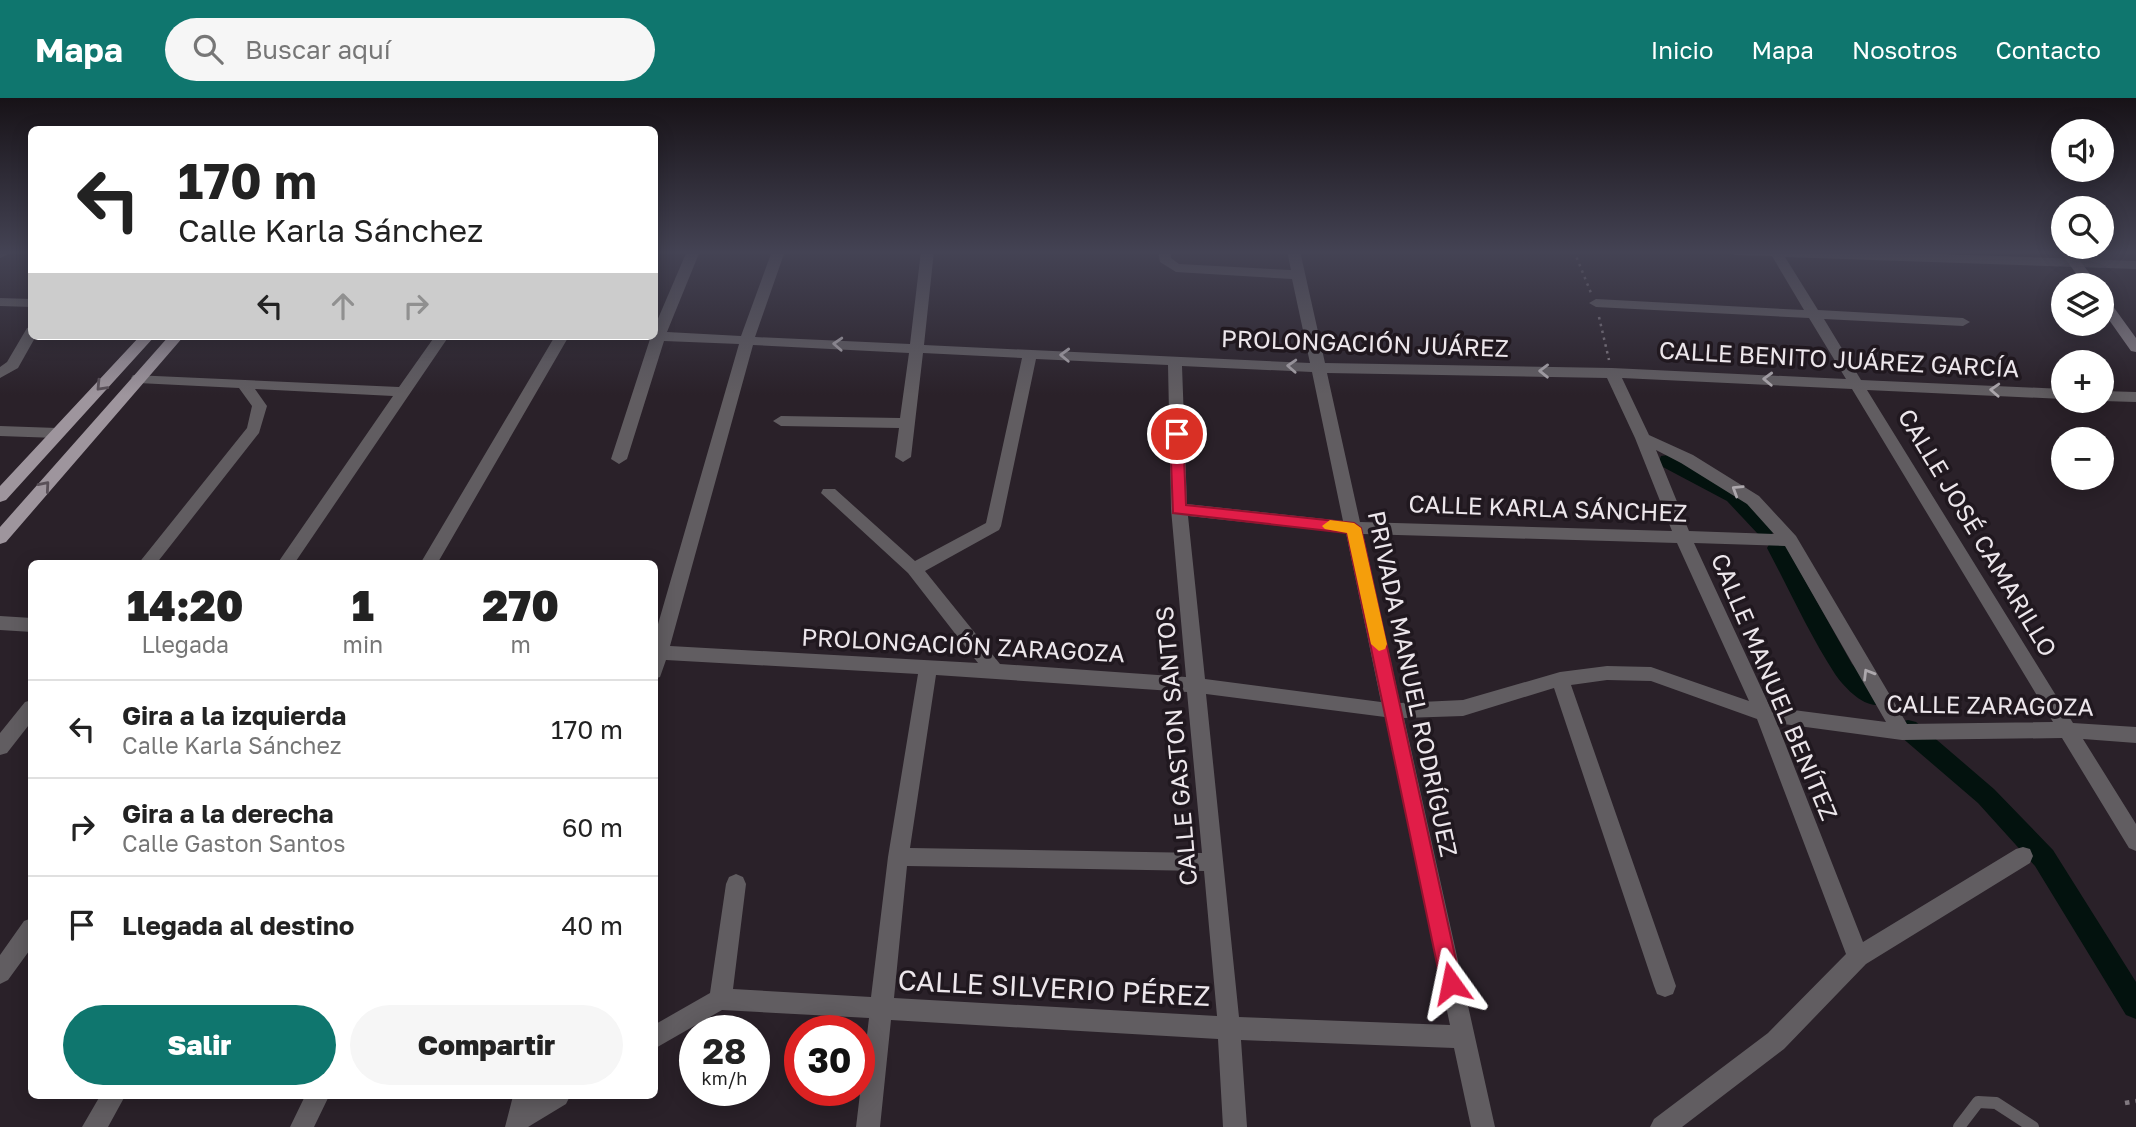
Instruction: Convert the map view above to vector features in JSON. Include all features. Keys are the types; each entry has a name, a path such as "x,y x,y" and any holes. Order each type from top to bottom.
{"main road":[{"path":"2114,318 2136,348"},
{"path":"0,496 144,340"},
{"path":"0,538 173,340"}],"street":[{"path":"658,332 673,299"},
{"path":"658,650 747,340 762,299"},
{"path":"903,457 922,299"},
{"name":"PRIVADA MANUEL RODRÍGUEZ","path":"1305,299 1483,1127"},
{"name":"CALLE JOSÉ CAMARILLO","path":"1805,299 2136,842"},
{"path":"0,302 28,303"},
{"path":"1596,303 1963,322"},
{"name":"PROLONGACIÓN JUÁREZ","path":"658,336 1321,368 1612,373"},
{"path":"0,373 13,365 28,338"},
{"path":"288,560 439,340"},
{"path":"430,560 560,340"},
{"path":"619,460 655,340"},
{"path":"914,569 993,526 1030,354"},
{"name":"CALLE GASTON SANTOS","path":"1175,360 1179,509 1229,1028 1234,1127"},
{"name":"CALLE BENITO JUÁREZ GARCÍA","path":"1612,373 2051,393"},
{"name":"CALLE MANUEL BENÍTEZ","path":"1612,373 1643,438 1683,538 1765,714 1858,957"},
{"path":"138,378 405,392"},
{"path":"149,560 254,429 260,406 244,385"},
{"path":"2114,396 2136,397"},
{"path":"781,421 908,423"},
{"path":"0,431 57,433"},
{"path":"1643,438 1687,459 1753,500 1790,540 1903,732"},
{"path":"829,493 914,569 995,671"},
{"name":"CALLE KARLA SÁNCHEZ","path":"1179,509 1354,528 1790,540"},
{"path":"0,623 28,625"},
{"name":"PROLONGACIÓN ZARAGOZA","path":"658,653 1196,685 1394,711"},
{"path":"868,1127 898,857 928,668"},
{"name":"CALLE ZARAGOZA","path":"1394,711 1463,708 1560,679 1607,673 1651,674 1765,714 1903,732 2068,730 2136,734"},
{"path":"1560,679 1665,986"},
{"path":"0,747 28,712"},
{"path":"1662,1127 1776,1041 1858,957 2024,856"},
{"path":"898,857 1212,862"},
{"path":"658,1036 720,999 736,884"},
{"path":"0,973 28,934"},
{"name":"CALLE SILVERIO PÉREZ","path":"720,999 1229,1028 1462,1037"},
{"path":"94,1127 111,1099"},
{"path":"302,1127 316,1099"},
{"path":"516,1123 523,1099"},
{"path":"516,1123 553,1099"}],"lane":[{"path":"1959,1127 1978,1102 1996,1103 2033,1127"}],"path":[{"path":"2125,1103 2136,1101"}],"waterway":[{"path":"1668,461 1722,488 1746,506 1765,529"},
{"path":"1777,548 1844,670 1874,698"},
{"path":"1908,729 1986,796 2044,858 2136,1006"}],"slow traffic":[{"path":"1330,526 1354,528 1379,644"}],"route":[{"path":"1177,434 1179,509 1354,528 1451,983"}]}
